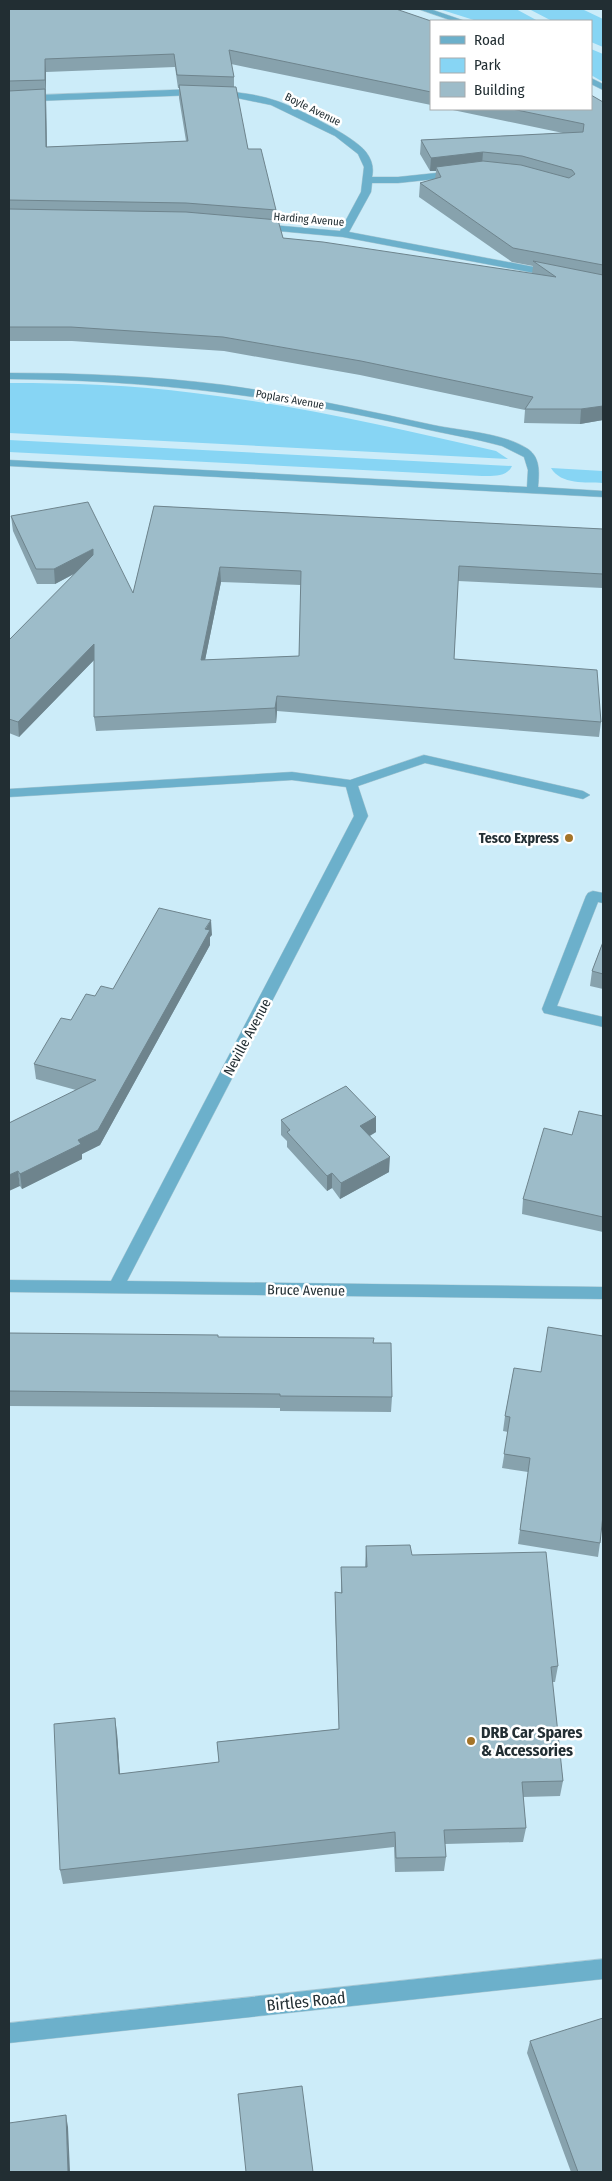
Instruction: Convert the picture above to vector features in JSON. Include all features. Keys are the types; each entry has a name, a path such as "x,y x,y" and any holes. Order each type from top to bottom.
{"street":[{"path":"422,9 458,20"},
{"name":"Boyle Avenue","path":"9,99 197,92 237,95 274,103 338,134 352,144 362,153 369,167 369,180"},
{"path":"343,234 366,192 369,180 398,180 464,173"},
{"name":"Harding Avenue","path":"246,226 343,234 560,275"},
{"name":"Poplars Avenue","path":"9,376 102,378 195,385 288,399 401,420 503,443 520,450 534,464 532,491"},
{"path":"9,463 603,494"},
{"path":"9,793 292,776 351,784 424,759 583,796"},
{"name":"Neville Avenue","path":"116,1287 361,816 351,784"},
{"path":"603,898 593,896 549,1009 603,1022"},
{"name":"Bruce Avenue","path":"9,1286 603,1293"},
{"name":"Birtles Road","path":"9,2033 603,1969"}],"green space":[{"path":"439,9 516,9 536,20 474,20"},
{"path":"529,9 582,9 603,19 603,47 592,42 592,20 550,20"},
{"path":"592,49 603,54 603,82 592,76"},
{"path":"9,383 125,386 232,398 346,418 421,434 496,451 508,459 9,433"},
{"path":"9,440 512,466 510,470 503,474 482,476 9,452"},
{"path":"551,468 603,471 603,483 567,480 555,473"}],"building":[{"path":"9,9 396,9 430,21 430,92 229,50 234,77 177,75 174,54 45,59 45,80 9,81"},
{"path":"179,85 236,87 248,149 261,149 276,210 186,203 9,200 9,91 45,89 46,147 188,141"},
{"path":"592,96 603,102 603,265 513,248 420,183 441,177 436,167 483,161 521,165 569,178 575,174 572,170 522,156 483,152 431,158 421,140 583,132 584,124 517,110 592,110"},
{"path":"9,209 186,212 278,220 283,238 323,242 556,277 533,261 603,275 603,406 581,409 525,409 533,397 361,361 223,337 71,327 9,327"},
{"path":"88,502 133,593 154,506 603,529 603,574 459,566 454,659 597,670 601,722 277,696 275,708 94,717 94,644 18,722 9,719 9,640 93,555 93,549 54,569 36,569 11,516","holes":["220,567 301,571 299,656 201,660"]},
{"path":"159,908 211,920 205,929 210,930 98,1130 78,1140 81,1144 20,1174 18,1171 9,1175 9,1123 96,1080 34,1064 61,1018 71,1020 86,994 95,996 101,986 113,989"},
{"path":"603,942 603,974 592,971"},
{"path":"346,1086 376,1117 360,1126 390,1157 341,1183 332,1173 327,1176 287,1132 290,1130 281,1120"},
{"path":"579,1111 603,1116 603,1217 523,1199 544,1128 572,1135"},
{"path":"548,1327 603,1336 603,1515 600,1543 520,1530 530,1458 504,1454 510,1417 505,1416 514,1368 541,1372"},
{"path":"9,1333 374,1338 373,1343 391,1343 392,1397 9,1391"},
{"path":"410,1545 412,1555 546,1552 558,1666 551,1667 563,1781 522,1782 526,1828 444,1830 446,1857 396,1858 395,1832 60,1870 54,1724 115,1718 119,1774 219,1762 217,1742 339,1729 335,1592 342,1593 341,1567 367,1567 366,1546"},
{"path":"603,2018 603,2172 578,2172 530,2041"},
{"path":"302,2086 313,2172 246,2172 238,2094"},
{"path":"66,2115 68,2172 9,2172 9,2123"}],"place":[{"name":"Tesco Express","path":"569,838"},
{"name":"DRB Car Spares & Accessories","path":"471,1741"}]}
